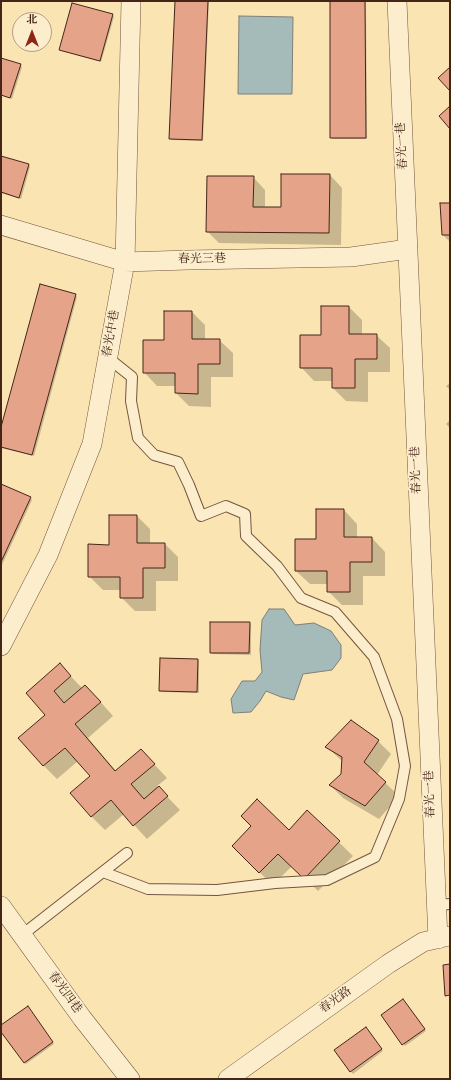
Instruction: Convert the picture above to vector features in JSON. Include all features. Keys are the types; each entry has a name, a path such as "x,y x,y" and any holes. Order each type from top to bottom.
{"street":[{"name":"春光中巷","path":"1,646 48,555 92,444 124,262 131,1"},
{"name":"春光一巷","path":"397,1 408,249 444,937"},
{"name":"春光三巷","path":"1,225 124,262 351,258 408,249"},
{"name":"春光四巷","path":"1,906 82,1018 130,1079"},
{"name":"春光路","path":"228,1079 388,964 423,942 444,937"}],"lane":[{"path":"103,872 148,889 217,890 275,883 327,880 375,857 399,799 405,766 397,719 374,657 335,612 301,598 277,566 246,536 245,514 226,506 201,516 178,462 154,455 138,438 131,402 132,377 108,357"},
{"path":"22,936 127,853"}],"water":[{"path":"239,16 293,17 292,94 238,94"},
{"path":"269,609 284,609 295,625 314,623 331,631 341,645 341,658 332,670 303,674 294,700 266,691 251,712 233,713 231,699 242,681 255,681 262,672 260,650 262,620"}],"building":[{"path":"175,1 208,1 202,140 169,139"},
{"path":"330,1 365,1 366,138 330,138"},
{"path":"72,3 113,14 100,61 59,50"},
{"path":"1,58 21,64 10,98 1,95"},
{"path":"450,67 450,91 438,78"},
{"path":"450,106 450,129 439,116"},
{"path":"1,156 29,164 19,198 1,192"},
{"path":"281,174 330,174 329,233 206,232 207,176 254,176 253,207 281,207"},
{"path":"440,203 450,203 450,235 442,235"},
{"path":"40,284 76,294 32,455 1,447 1,427"},
{"path":"321,306 349,306 349,334 377,334 377,359 355,359 355,388 332,388 332,368 300,368 300,335 321,335"},
{"path":"164,311 192,311 192,339 220,339 220,364 198,364 198,394 175,393 175,373 143,373 143,340 164,340"},
{"path":"1,484 31,497 1,562"},
{"path":"316,509 344,509 344,537 372,537 372,562 350,562 350,592 327,592 327,571 295,571 295,539 316,539"},
{"path":"109,515 137,515 137,543 165,543 165,568 143,568 143,598 120,598 120,577 88,577 88,544 109,545"},
{"path":"210,622 250,622 249,653 210,653"},
{"path":"160,658 198,659 197,692 159,691"},
{"path":"60,663 71,676 54,691 64,703 85,685 101,702 75,724 115,771 141,749 155,764 131,784 144,799 159,786 168,796 133,826 111,800 91,817 70,793 90,776 65,748 43,766 18,738 45,715 26,693"},
{"path":"351,720 379,740 364,762 386,782 365,806 329,785 341,774 342,757 325,747"},
{"path":"257,799 289,830 307,810 340,841 304,879 278,854 259,873 232,846 251,826 241,816"},
{"path":"450,964 450,995 445,996 443,965"},
{"path":"403,999 425,1029 402,1045 381,1015"},
{"path":"28,1006 53,1042 24,1063 1,1032 1,1025"},
{"path":"366,1027 382,1049 350,1072 334,1050"}]}
